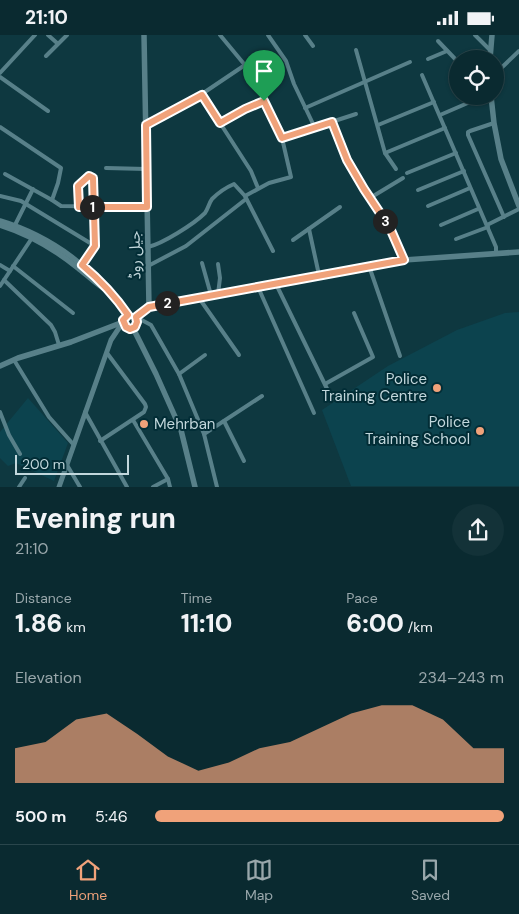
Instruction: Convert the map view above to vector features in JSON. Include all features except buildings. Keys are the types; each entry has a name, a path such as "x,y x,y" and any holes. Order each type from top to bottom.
{"main road":[{"name":"جیل روڈ","path":"144,35 149,307"},
{"path":"490,50 492,35"},
{"path":"492,105 501,159 519,208"},
{"path":"0,221 34,234 58,248 103,283 128,315 136,317"},
{"path":"0,225 14,227 62,257 109,291"},
{"path":"136,317 149,307 404,260 519,252"},
{"path":"0,366 123,322 128,315"},
{"path":"132,328 137,323 136,317"},
{"path":"123,322 126,327 132,328"},
{"path":"132,328 156,374 181,430 195,487"}],"street":[{"path":"0,73 35,35"},
{"path":"48,35 56,43"},
{"path":"46,56 56,43 66,35"},
{"path":"148,266 186,246 258,188 291,177 282,138 254,76 220,35"},
{"path":"268,35 286,61 315,128"},
{"path":"304,35 313,46"},
{"path":"474,35 490,50"},
{"path":"438,41 449,54"},
{"path":"356,50 378,125 384,153 396,169"},
{"path":"428,59 446,51"},
{"path":"504,65 519,51"},
{"path":"305,108 410,62"},
{"path":"146,125 202,95 245,65"},
{"path":"422,75 464,171 478,209 496,247 496,254"},
{"path":"0,77 48,111"},
{"path":"202,95 251,171 258,188"},
{"path":"220,123 264,101"},
{"path":"378,125 434,102"},
{"path":"440,115 463,105"},
{"path":"282,138 356,114"},
{"path":"332,122 347,160 390,228 404,260"},
{"path":"494,123 470,131 468,135 504,217"},
{"path":"0,127 61,168 52,200"},
{"path":"384,153 445,128"},
{"path":"407,173 456,153"},
{"path":"106,168 146,169"},
{"path":"418,190 464,171"},
{"path":"5,174 61,206 147,207"},
{"path":"79,207 78,186 89,176 93,178 95,246 82,265"},
{"path":"370,198 403,178"},
{"path":"148,247 174,235 203,215 211,200 232,184 236,184 246,198 273,251"},
{"path":"428,206 470,188"},
{"path":"14,227 33,189"},
{"path":"0,196 25,203 95,246"},
{"path":"293,240 340,207"},
{"path":"456,239 487,226 519,208"},
{"path":"441,225 478,209"},
{"path":"309,229 319,275"},
{"path":"0,286 32,238"},
{"path":"202,263 214,295"},
{"path":"214,295 220,278 218,264"},
{"path":"0,265 10,271"},
{"path":"13,266 73,313"},
{"path":"369,266 400,356"},
{"path":"4,280 51,325 59,345"},
{"path":"276,283 332,399"},
{"path":"258,287 314,413"},
{"path":"199,298 239,355"},
{"path":"325,385 373,357 354,313"},
{"path":"136,317 151,325 179,373 204,434 217,487"},
{"path":"59,487 111,340 123,322"},
{"path":"100,441 144,412 146,405 107,353"},
{"path":"179,373 205,355"},
{"path":"14,360 49,417 73,444"},
{"path":"204,434 262,397"},
{"path":"0,412 9,435 20,453"},
{"path":"85,412 127,487"},
{"path":"133,420 168,479 170,487"},
{"path":"224,421 244,461"},
{"path":"66,464 80,487"},
{"path":"19,487 25,478"},
{"path":"153,487 168,479"}],"shaded area":[{"name":"Police Training Centre","path":"519,312 519,486 351,486 322,410 388,366 457,330 505,313"},
{"path":"28,398 68,443 54,481 16,463 8,466 0,458 0,432"}],"place":[{"name":"Police Training Centre","path":"437,388"},
{"name":"Mehrban","path":"144,424"},
{"name":"Police Training School","path":"480,431"}],"route":[{"path":"264,101 220,123 202,95 146,125 147,207 93,207 79,207 78,186 89,176 93,178 93,207 95,246 82,265 103,283 128,315 123,320 126,327 130,329 135,327 136,317 149,307 404,260 390,228 347,160 332,122 282,138 264,101"}]}
